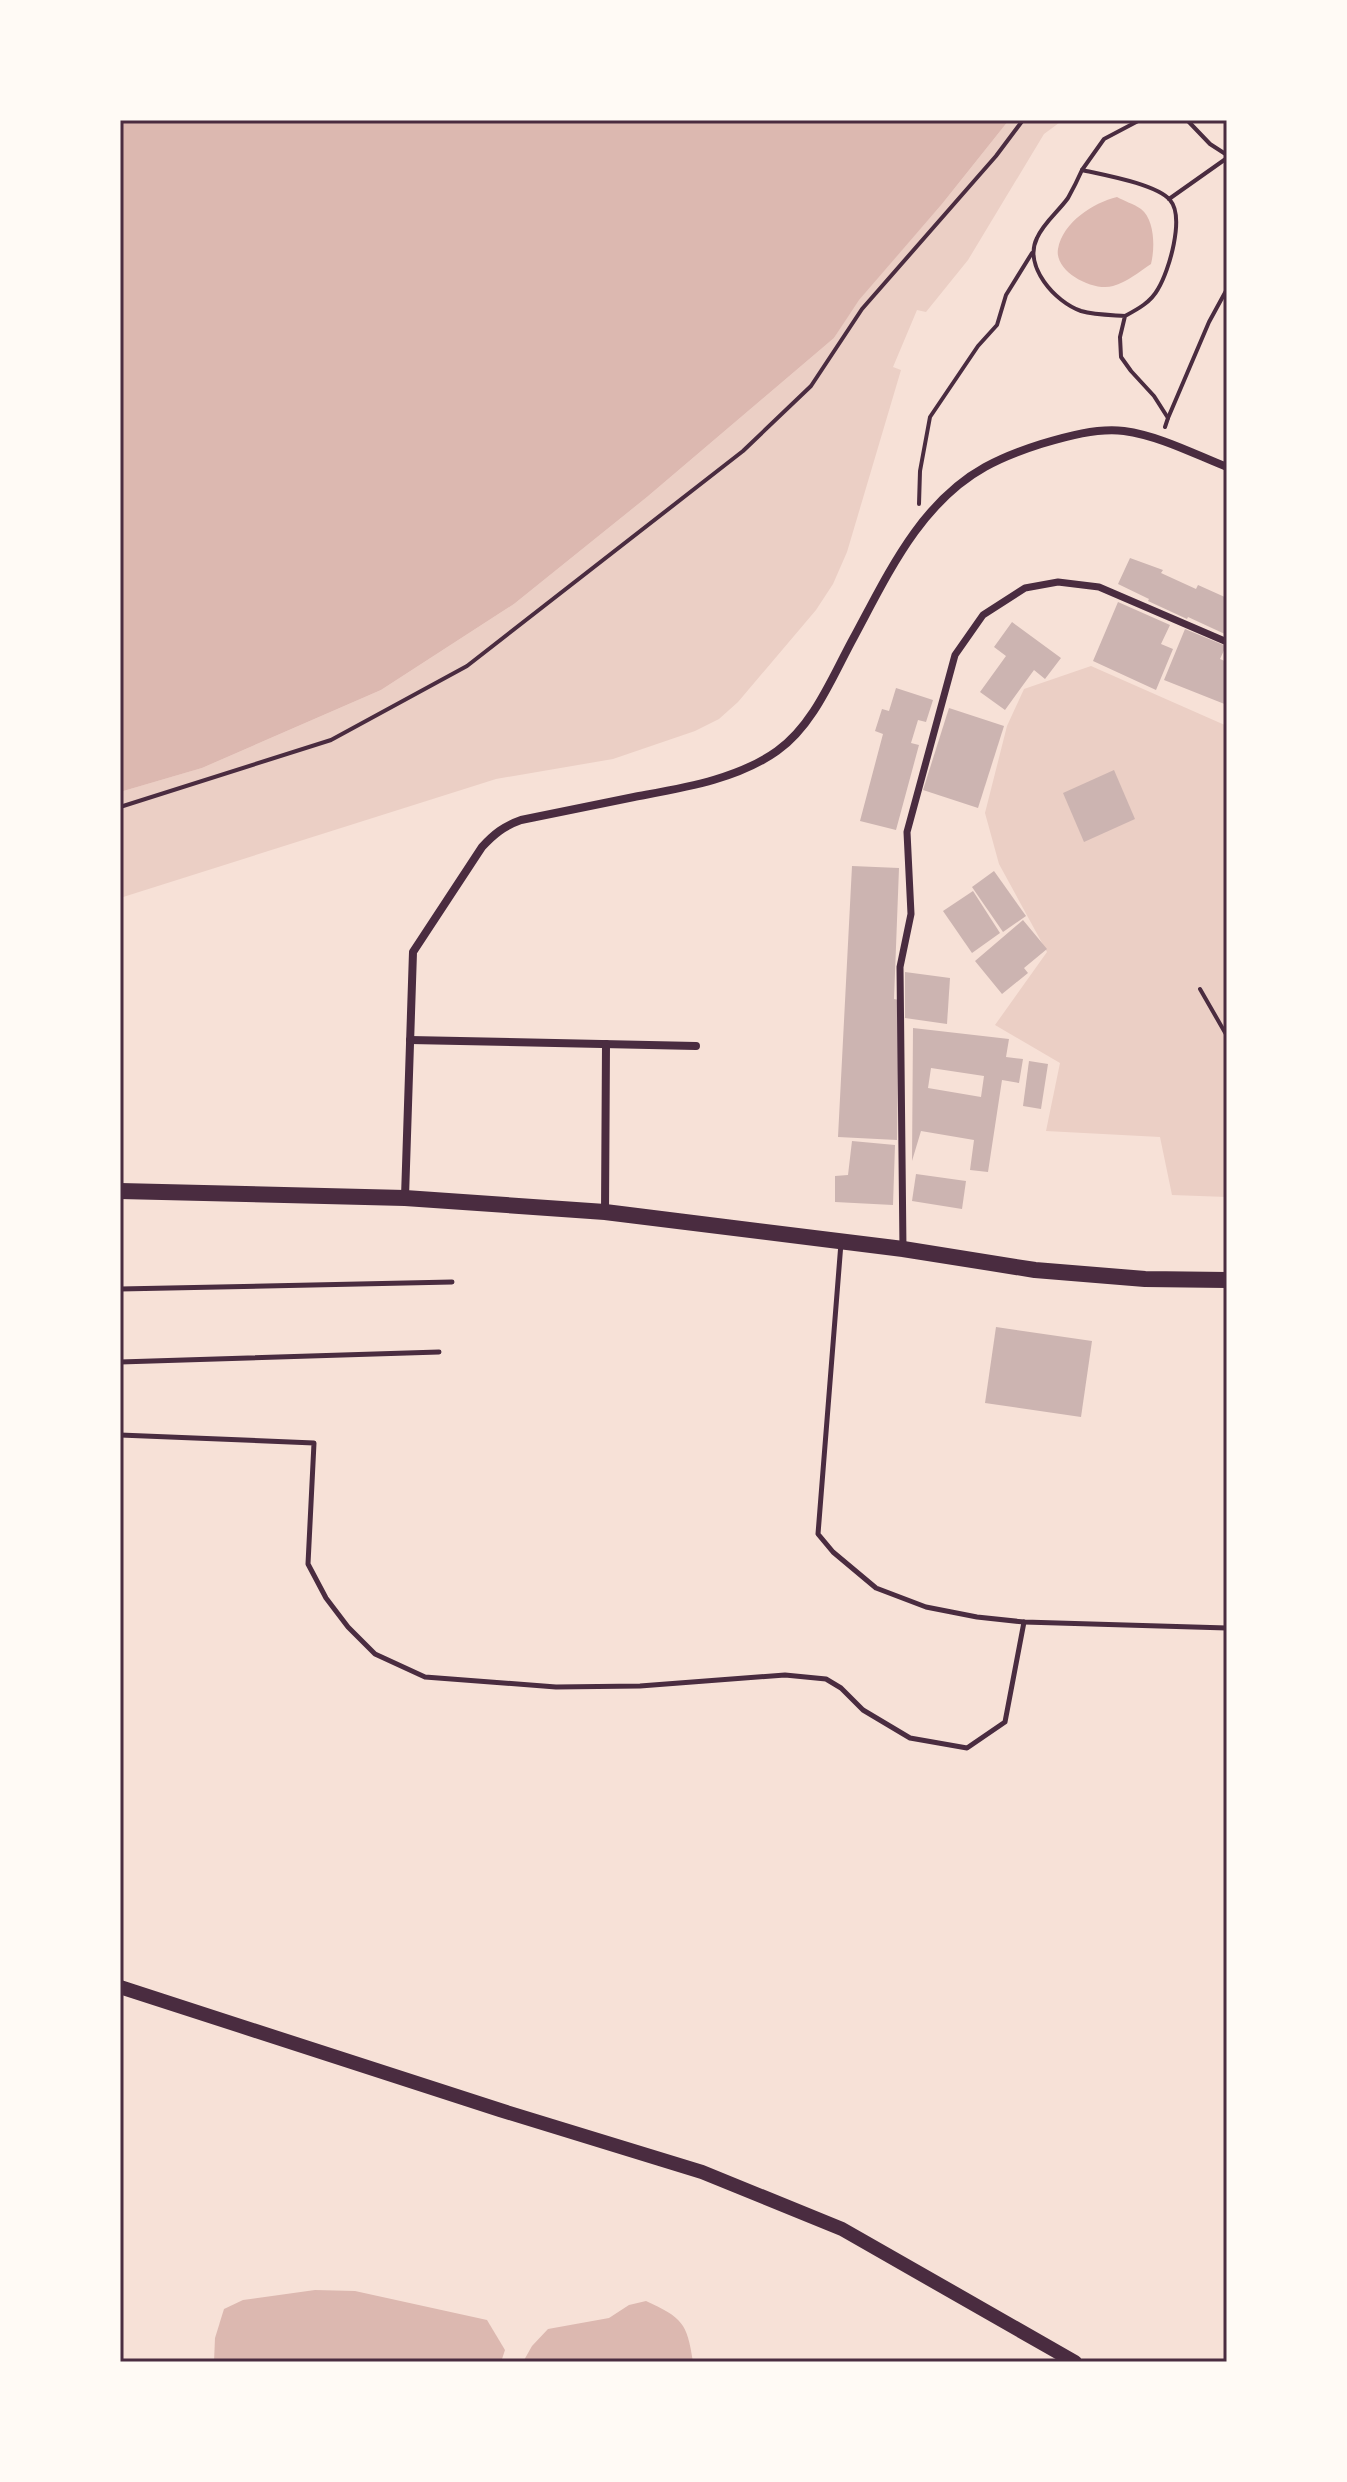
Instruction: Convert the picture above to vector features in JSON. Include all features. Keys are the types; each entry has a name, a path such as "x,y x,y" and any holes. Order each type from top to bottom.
{"main road":[{"path":"120,1191 405,1198 605,1212 903,1249 1035,1270 1145,1279 1227,1280"}],"street":[{"path":"405,1198 413,952 493,834 521,820 710,781 759,762 779,750 794,736 816,705 901,549 959,484 985,467 1059,438 1105,430 1124,431 1160,440 1227,467"},
{"path":"903,1249 900,967 911,914 907,832 955,655 983,615 1025,588 1058,582 1099,587 1227,642"},
{"path":"410,1040 696,1046"},
{"path":"605,1212 606,1044"},
{"path":"120,1987 702,2172 842,2229 1075,2362"}],"lane":[{"path":"841,1242 818,1534 833,1552 876,1588 926,1607 977,1617 1024,1622 1227,1628"},
{"path":"120,1289 452,1282"},
{"path":"120,1362 439,1352"},
{"path":"120,1435 314,1443 308,1564 326,1598 348,1627 375,1654 425,1677 556,1687 640,1686 785,1675 826,1679 841,1688 863,1710 910,1738 967,1748 1005,1722 1024,1622"}],"path":[{"path":"120,807 331,740 467,666 743,451 811,386 862,309 996,156 1023,120"},
{"path":"918,527 920,471 930,417 978,346 997,325 1006,295 1032,253 1040,232 1067,199 1082,170 1104,139 1140,120"},
{"path":"1169,199 1227,156 1210,144 1187,120"},
{"path":"1032,253 1043,281 1064,301 1080,310 1125,316 1142,307 1158,291 1168,265 1177,214 1169,199 1138,183 1082,170"},
{"path":"1160,440 1209,322 1227,289"},
{"path":"1125,316 1120,337 1121,357 1168,418"},
{"path":"1200,989 1227,1036"}],"shaded area":[{"path":"120,120 1009,120 859,300 834,338 647,497 514,604 381,690 202,768 120,792"},
{"path":"1009,120 1063,120 1044,134 968,260 926,312 917,310 893,367 901,370 847,552 833,584 816,610 738,702 719,719 695,731 613,759 496,779 120,898 120,792 202,768 381,690 514,604 647,497 834,338 858,300 942,204"},
{"path":"1117,197 1146,214 1153,242 1151,264 1113,286 1096,286 1069,272 1058,257 1058,249 1066,230 1080,215"},
{"path":"1091,666 1227,726 1227,1197 1172,1195 1160,1137 1046,1131 1060,1063 995,1025 1047,952 999,864 985,813 1007,726 1024,689"},
{"path":"315,2290 355,2291 487,2320 505,2350 501,2362 214,2362 215,2338 224,2309 243,2300"},
{"path":"646,2301 681,2323 693,2362 523,2362 532,2346 548,2329 609,2318 629,2305"}],"building":[{"path":"1130,558 1163,570 1161,573 1196,589 1198,585 1227,598 1227,635 1148,601 1118,584"},
{"path":"1118,602 1170,625 1161,644 1173,649 1156,690 1093,661"},
{"path":"1012,622 1061,658 1045,679 1034,670 1005,710 980,692 1006,656 994,647"},
{"path":"1185,629 1226,646 1220,659 1227,662 1227,705 1164,680"},
{"path":"896,688 933,700 926,722 918,720 911,743 919,745 896,830 860,821 883,734 875,731 882,709 889,711"},
{"path":"949,708 1004,726 978,808 923,790"},
{"path":"1114,770 1135,819 1084,842 1063,793"},
{"path":"852,866 899,868 894,999 899,1000 897,1140 838,1137"},
{"path":"994,871 1026,916 1003,932 972,887"},
{"path":"973,891 1000,933 972,953 943,911"},
{"path":"1023,920 1047,949 1024,968 1028,973 1002,994 975,961"},
{"path":"905,972 950,978 947,1024 905,1018"},
{"path":"913,1028 1009,1039 1006,1057 1023,1059 1019,1083 1002,1080 988,1172 970,1170 974,1140 921,1131 912,1161","holes":["931,1068 984,1076 981,1097 928,1088"]},
{"path":"1029,1061 1048,1064 1041,1109 1023,1106"},
{"path":"852,1141 895,1145 893,1205 835,1202 835,1176 848,1175"},
{"path":"916,1174 966,1181 962,1209 912,1201"},
{"path":"996,1327 1092,1341 1081,1417 985,1403"}]}
